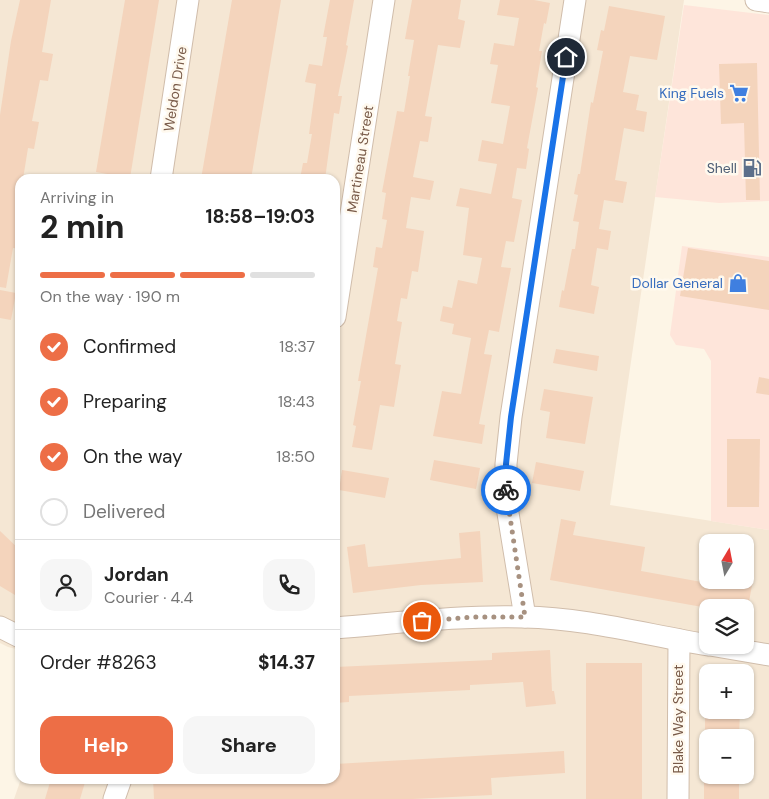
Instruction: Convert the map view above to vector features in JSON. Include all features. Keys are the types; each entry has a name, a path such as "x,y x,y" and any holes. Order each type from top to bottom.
{"street":[{"name":"Weldon Drive","path":"163,174 188,0"},
{"name":"Martineau Street","path":"340,285 384,0"},
{"path":"525,617 506,501 506,464 511,417 575,0"},
{"path":"756,0 769,2"},
{"path":"340,628 475,617 525,617 575,621 699,643"},
{"path":"0,627 15,634"},
{"name":"Blake Way Street","path":"678,799 679,640"},
{"path":"754,652 769,655"},
{"path":"114,799 119,784"}],"shaded area":[{"path":"0,0 684,0 610,505 769,530 769,799 14,799 19,784 340,784 340,174 15,174 15,649 0,643"},
{"path":"684,5 769,15 769,201 719,203 655,197"},
{"path":"682,246 769,257 769,530 711,521 711,361 704,349 676,345 670,335"}],"building":[{"path":"20,0 51,0 42,52 53,54 48,81 40,80 32,121 39,122 34,149 28,148 24,174 15,174 15,248 13,248 6,288 0,287 0,115 11,41"},
{"path":"125,0 159,0 131,174 96,172"},
{"path":"232,0 281,0 252,174 202,174"},
{"path":"330,0 354,0 346,45 348,46 338,96 342,96 339,114 334,113 326,174 301,174 303,163 307,163 312,134 309,134 316,84 305,82 309,64 322,66 327,37 323,37"},
{"path":"412,0 461,0 458,19 465,21 460,48 438,45 425,116 432,117 428,142 420,141 413,177 434,181 430,200 411,197 406,228 424,231 418,272 412,271 407,299 401,298 397,321 402,322 395,364 401,365 394,407 380,405 372,450 352,447 356,426 353,425 361,381 358,381 378,268 373,267 376,247 382,248 387,220 382,219 386,193 382,192 397,111 404,112 410,76 408,76 414,40 405,39"},
{"path":"500,0 534,0 550,3 539,51 542,51 536,87 538,88 527,148 529,149 526,169 517,168 512,198 522,200 514,242 506,241 501,267 511,268 499,332 489,330 484,354 492,355 479,424 485,425 482,444 433,436 442,391 461,394 471,338 452,334 454,324 440,321 443,306 452,308 458,280 477,284 482,258 463,255 469,208 456,206 460,188 491,194 497,164 478,161 482,140 503,144 510,106 491,103 498,65 490,64 494,43 514,46 519,18 497,15"},
{"path":"609,6 665,16 657,60 630,56 623,92 639,95 636,110 647,112 644,132 624,128 615,180 627,182 623,203 604,200 599,229 611,231 608,250 597,248 591,285 599,287 594,314 559,307 572,249 575,249 579,222 573,221 578,195 574,194 578,174 580,174 591,102 593,103 603,51 597,50 601,30 604,31"},
{"name":"King Fuels","path":"757,63 760,200 746,200 744,123 721,124 719,64"},
{"path":"688,248 769,261 769,310 680,296"},
{"path":"0,290 15,293 11,320 0,318"},
{"path":"556,349 599,356 597,371 553,363"},
{"path":"759,377 769,379 769,395 756,393"},
{"path":"544,389 593,397 585,444 546,438 550,412 540,410"},
{"path":"727,439 760,439 759,507 727,507"},
{"path":"434,460 480,468 476,489 430,480"},
{"path":"536,462 584,471 580,491 532,483"},
{"path":"342,470 389,478 385,498 340,490"},
{"path":"561,519 576,522 573,535 645,547 641,571 699,582 699,589 751,589 749,599 699,599 699,606 550,580"},
{"path":"0,531 15,545 15,595 0,586"},
{"path":"480,531 483,582 421,585 353,593 347,547 365,544 368,567 461,558 459,533"},
{"path":"550,650 552,691 554,691 556,704 526,707 523,682 470,685 470,690 349,696 349,702 340,703 340,667 492,660 492,653"},
{"path":"586,663 642,663 642,799 586,799"},
{"path":"705,719 740,719 739,729 705,729"},
{"path":"564,751 565,773 491,778 492,795 413,799 154,799 153,784 340,784 340,764"},
{"path":"50,784 84,784 80,799 45,799"},
{"path":"704,784 739,784 739,799 704,799"}],"way so far":[{"path":"422,621 475,617 525,617 506,501 506,490"}],"place":[{"name":"King Fuels","path":"739,93"},
{"name":"Shell","path":"752,168"},
{"name":"Dollar General","path":"738,283"}],"route":[{"path":"506,490 506,464 511,417 566,57"}]}
